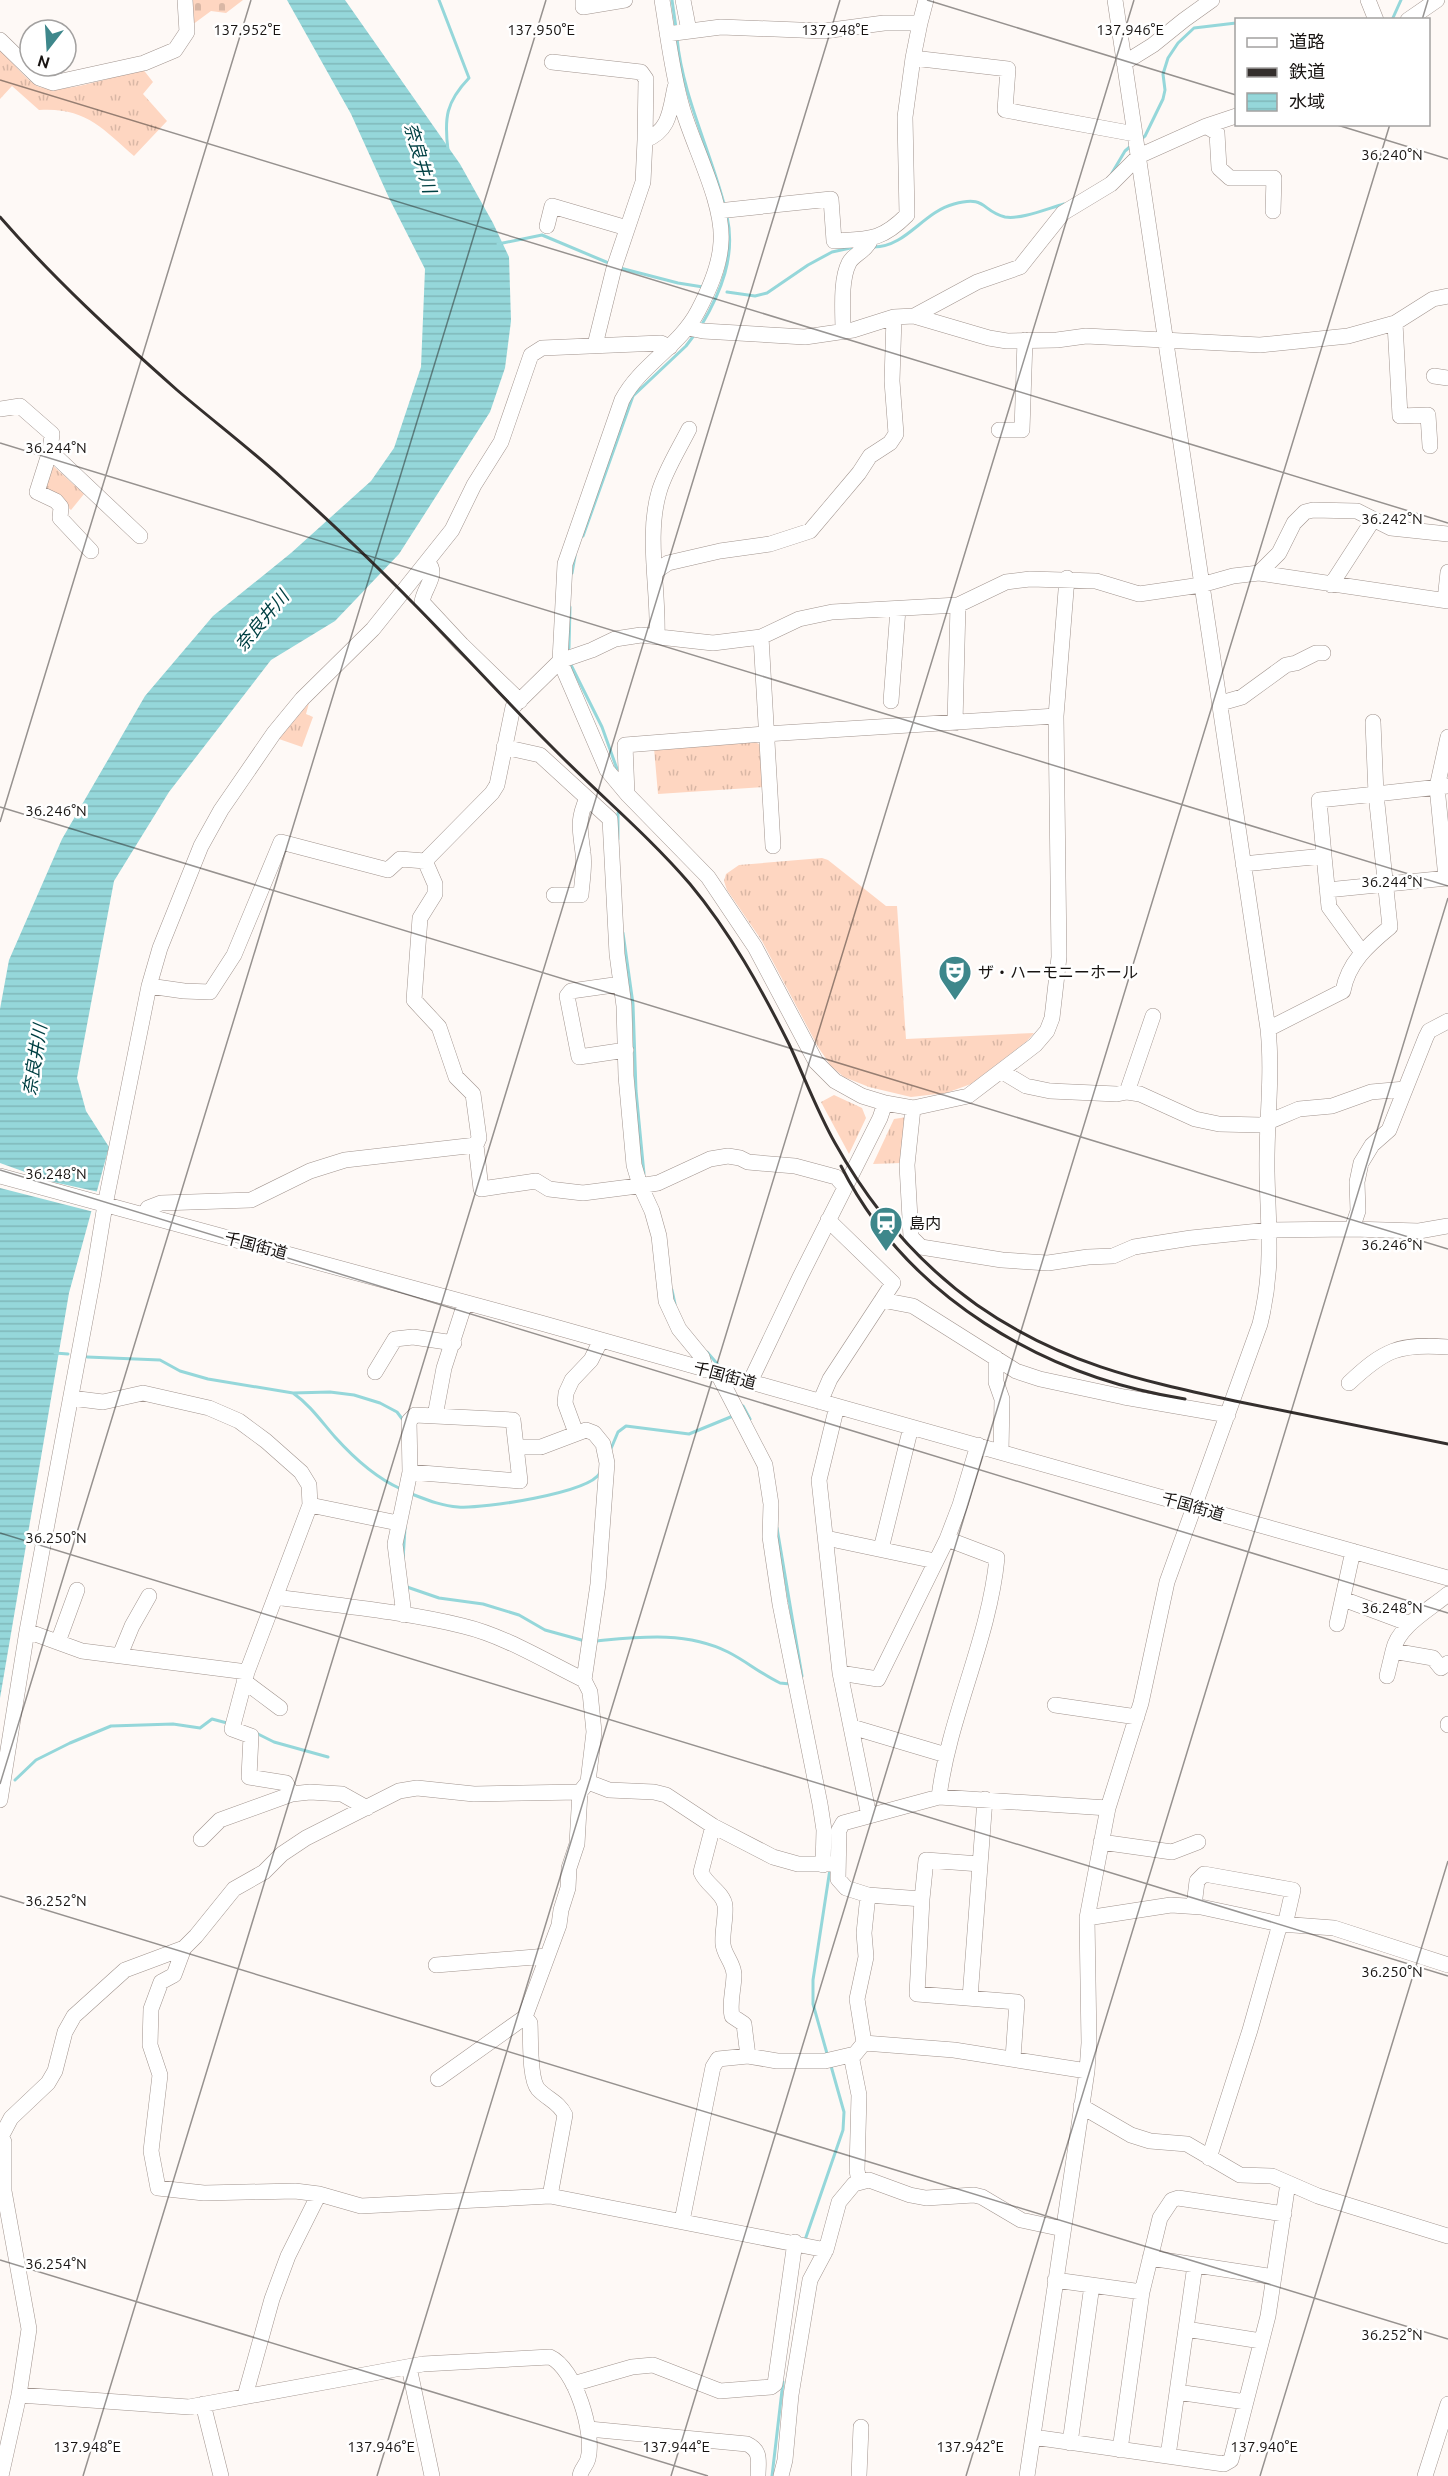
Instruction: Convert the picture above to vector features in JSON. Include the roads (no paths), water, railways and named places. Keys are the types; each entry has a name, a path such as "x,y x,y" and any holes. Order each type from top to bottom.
{"street":[{"path":"0,40 39,78 53,83 144,63 175,50 187,32 185,0"},
{"path":"583,0 583,7 625,0"},
{"path":"645,140 656,136 663,130 669,118 676,84 678,32 683,0"},
{"path":"843,332 845,272 850,260 868,244 891,230 907,214 905,117 913,58 926,0"},
{"path":"1027,2476 1087,2071 1089,2043 1087,1918 1101,1842 1117,1775 1137,1717 1167,1582 1259,1328 1270,1265 1267,1170 1271,1073 1268,1029 1221,703 1201,585 1167,341 1114,0"},
{"path":"1124,63 1154,45 1212,0"},
{"path":"1368,0 1375,18"},
{"path":"1411,18 1437,0"},
{"path":"659,1 678,32"},
{"path":"678,32 721,27 824,31 884,23 920,23"},
{"path":"913,58 1008,69 1005,110 1135,134"},
{"path":"552,62 640,72 646,79 643,182 615,264 595,345"},
{"path":"676,84 682,108 724,210 719,258 695,330"},
{"path":"914,316 977,282 1020,267 1063,213 1111,184 1139,156 1206,126 1235,116"},
{"path":"1206,126 1217,133 1219,168 1230,178 1274,178 1273,211"},
{"path":"724,210 831,199 834,241 868,244"},
{"path":"547,226 552,206 627,228"},
{"path":"1067,578 1056,716 1059,957 1052,1018 1047,1031 1035,1045 968,1096 913,1108 885,1103 844,1088 825,1073 809,1050 755,947 708,877 627,794 607,770 560,661 563,578 569,548 622,400 634,382 670,346 695,330 805,337 843,332 894,317 914,316 989,338 1057,340 1086,336 1260,345 1348,336 1395,322 1433,299 1448,296"},
{"path":"655,572 668,564 720,551 770,544 810,531 859,473 870,456 890,443 896,434 892,381 894,317"},
{"path":"1395,322 1400,416 1428,415 1430,446"},
{"path":"999,430 1022,430 1025,340"},
{"path":"0,1800 27,1631 71,1398 102,1204 148,986 160,948 201,846 221,810 274,733 302,699 373,629 452,530 474,485 501,442 531,355 542,348 661,343 670,346"},
{"path":"0,409 20,406 52,434 50,451 37,492 56,501 62,507 60,518 91,551"},
{"path":"657,637 659,606 655,572 655,514 659,492 689,429"},
{"path":"50,451 140,536"},
{"path":"1259,573 1279,553 1294,523 1305,512 1357,511 1391,528 1448,534"},
{"path":"1331,585 1373,520"},
{"path":"427,561 433,571 431,581 424,590 422,602 462,645 520,700"},
{"path":"148,986 210,992 234,956 281,842 388,870 400,860 425,861 492,793 497,785 513,707 560,661 615,639 641,635 713,643 761,637 799,619 832,612 958,605 1006,582 1030,579 1067,578 1096,581 1139,594 1201,585 1233,576 1259,573 1446,601 1448,572"},
{"path":"955,723 958,605"},
{"path":"891,701 898,609"},
{"path":"761,637 773,846"},
{"path":"1221,703 1242,697 1286,665 1296,663 1316,653 1323,653"},
{"path":"627,794 625,745 1056,716"},
{"path":"1268,1029 1343,991 1347,978 1362,951 1390,927 1376,794 1373,722"},
{"path":"1328,890 1447,878 1443,787 1448,737"},
{"path":"504,747 540,754 610,819 617,954 634,1165 646,1184 658,1236 666,1301 679,1329 719,1374 765,1465 771,1504 770,1537 780,1604 831,1864 840,1883 846,1888 868,1895 922,1899"},
{"path":"1362,951 1329,907 1319,800 1443,787"},
{"path":"554,895 581,895 583,853 579,817 587,798"},
{"path":"1243,864 1324,856"},
{"path":"425,861 435,884 435,894 420,918 414,1000 439,1027 456,1077 473,1094 479,1138 476,1145 481,1189 536,1181 549,1189 583,1193 658,1183 710,1159 728,1156 748,1162 795,1166 836,1177 845,1187"},
{"path":"621,984 571,991 567,996 579,1057 626,1050"},
{"path":"1126,1092 1153,1016"},
{"path":"1352,1228 1358,1211 1357,1182 1361,1163 1372,1145 1389,1130 1429,1031 1448,1021"},
{"path":"1001,1071 1026,1086 1050,1091 1140,1094 1195,1119 1219,1124 1261,1125 1299,1109 1332,1106 1371,1092 1405,1089"},
{"path":"750,1382 880,1118 885,1103"},
{"path":"913,1108 907,1166 911,1237 921,1247 1002,1260 1048,1263 1113,1256 1134,1247 1191,1238 1269,1230 1352,1228 1419,1231 1448,1226"},
{"path":"144,1215 148,1209 161,1203 251,1200 310,1171 345,1160 476,1145"},
{"name":"千国街道","path":"0,1176 978,1445 1448,1578"},
{"path":"820,1402 830,1379 893,1283 828,1220"},
{"path":"882,1300 913,1306 1016,1371 1040,1379 1124,1397 1228,1415"},
{"path":"435,1416 444,1368 454,1343 465,1303"},
{"path":"375,1372 395,1339 412,1337 454,1343"},
{"path":"576,1433 566,1403 566,1393 581,1367 591,1360 601,1341"},
{"path":"1349,1383 1376,1358 1397,1350 1427,1345 1448,1347"},
{"path":"996,1358 996,1382 1002,1398 1001,1452"},
{"path":"71,1398 103,1402 143,1393 209,1408 238,1421 266,1441 300,1472 309,1485 310,1505 246,1677 231,1729 251,1736 249,1777 286,1783 292,1794"},
{"path":"837,1406 819,1480 840,1673 869,1816"},
{"path":"404,1615 395,1544 410,1472 409,1421 415,1415 513,1420 520,1481 410,1472"},
{"path":"881,1549 911,1427"},
{"path":"438,2079 525,2017 559,1925 568,1887 569,1868 577,1844 594,1732 590,1692 584,1680 598,1584 608,1463 603,1444 594,1433 586,1431 541,1447 517,1448"},
{"path":"840,1673 878,1678 947,1539 978,1445"},
{"path":"310,1505 398,1523"},
{"path":"826,1538 935,1561"},
{"path":"939,1797 946,1755 979,1646 997,1558 947,1539"},
{"path":"1337,1624 1353,1551"},
{"path":"58,1641 77,1590"},
{"path":"1388,1677 1395,1640 1410,1624 1448,1594"},
{"path":"120,1654 149,1596"},
{"path":"276,1597 464,1626 502,1640 584,1680"},
{"path":"1342,1599 1410,1624"},
{"path":"27,1631 82,1651 120,1654 246,1677 280,1708"},
{"path":"1393,1651 1433,1658 1441,1668 1448,1663"},
{"path":"1054,1705 1137,1717"},
{"path":"852,1727 946,1755"},
{"path":"1,2476 19,2395 28,2329 4,2191 4,2142 1,2134 10,2118 48,2083 55,2071 65,2032 74,2016 125,1970 183,1948 196,1936 234,1889 264,1872 282,1854 306,1838 399,1791 417,1788 474,1794 584,1787 654,1792 666,1796 713,1826 773,1857 798,1864 831,1864"},
{"path":"201,1839 220,1820 292,1794 310,1792 342,1794 367,1808"},
{"path":"831,1864 839,1830 843,1823 939,1797 1108,1808"},
{"path":"970,1998 985,1799"},
{"path":"713,1826 701,1872 725,1905 723,1948 733,1965 734,1978 730,2007 732,2016 744,2024 748,2056"},
{"path":"1101,1842 1172,1852 1198,1842"},
{"path":"980,1864 926,1860 917,1994 1017,2002 1012,2058"},
{"path":"1194,1906 1197,1881 1204,1874 1293,1890 1209,2157"},
{"path":"682,2221 713,2067 718,2059 748,2056 777,2061 829,2060 855,2054 864,2043 857,1999 866,1957 864,1933 868,1895"},
{"path":"1087,1918 1171,1905 1194,1906 1283,1924 1334,1928 1448,1965"},
{"path":"183,1948 174,1976 161,1982 151,2009 150,2045 160,2075 151,2151 158,2188 204,2193 295,2191 319,2194 361,2206 550,2196 822,2249"},
{"path":"436,1965 547,1956"},
{"path":"525,2017 530,2023 534,2081 539,2090 560,2105 565,2115 550,2196"},
{"path":"864,2043 954,2050 1087,2071"},
{"path":"851,2055 859,2095 857,2170 859,2182"},
{"path":"1081,2106 1131,2135 1150,2141 1187,2144 1240,2175 1272,2176 1318,2196 1448,2236"},
{"path":"781,2476 785,2460 791,2395 810,2280 839,2202 854,2184 869,2180 910,2195 926,2198 974,2195 982,2197 1021,2220 1063,2229"},
{"path":"1034,2437 1224,2464 1231,2460 1262,2341 1288,2183"},
{"path":"245,2396 272,2299 288,2256 319,2194"},
{"path":"1120,2450 1142,2292 1160,2218 1172,2200 1178,2198 1284,2214"},
{"path":"573,2384 632,2367 653,2365 720,2391 771,2387 775,2384 797,2243"},
{"path":"1150,2258 1274,2277"},
{"path":"1168,2456 1195,2265"},
{"path":"1056,2280 1142,2292"},
{"path":"1070,2442 1092,2285"},
{"path":"1186,2329 1262,2341"},
{"path":"19,2395 189,2407 423,2364 550,2357 557,2360 573,2384 589,2429 588,2460 580,2476"},
{"path":"409,2367 432,2476"},
{"path":"1177,2392 1246,2402"},
{"path":"202,2404 222,2476"},
{"path":"1425,2476 1442,2444 1448,2404"},
{"path":"859,2476 861,2427"},
{"path":"589,2429 747,2444 754,2447 759,2454 758,2476"}],"water":[{"name":"奈良井川","path":"287,0 345,0 460,164 509,257 511,321 505,368 490,412 399,554 335,621 271,660 169,792 114,881 77,1078 86,1111 109,1147 69,1293 0,1698 0,1009 9,960 62,839 145,696 213,616 291,553 371,481 394,448 421,367 425,269 390,200 351,114"}],"waterway":[{"path":"439,0 469,78 455,95 448,111 446,129 448,150"},
{"path":"672,0 676,28"},
{"path":"1393,18 1401,0"},
{"path":"1140,140 1145,136 1163,99 1165,90 1163,74 1168,58 1178,43 1194,28 1235,23"},
{"path":"677,38 684,80 724,204"},
{"path":"1112,173 1125,151 1132,145"},
{"path":"874,247 896,241 933,214 954,204 973,201 1005,217 1026,215 1064,204"},
{"path":"701,326 715,300 725,273 730,245 727,216"},
{"path":"498,244 542,235 611,264"},
{"path":"727,292 755,296 767,293 808,265 832,252 855,247"},
{"path":"620,268 703,287"},
{"path":"583,536 633,396 686,346 695,334"},
{"path":"572,573 575,556"},
{"path":"569,648 570,607"},
{"path":"571,665 602,727 617,769"},
{"path":"618,813 618,839"},
{"path":"623,933 633,1004 636,1091 644,1174"},
{"path":"672,1290 675,1304"},
{"path":"707,1352 720,1367"},
{"path":"55,1353 68,1354"},
{"path":"87,1357 160,1360 180,1371 208,1379 293,1393 330,1392 354,1395 380,1403 397,1412 403,1420"},
{"path":"293,1393 357,1459 374,1473 401,1489"},
{"path":"743,1406 750,1419"},
{"path":"610,1451 618,1432 626,1426 689,1434 733,1416"},
{"path":"409,1493 433,1502 471,1507 557,1493 577,1487 592,1480 600,1473"},
{"path":"403,1560 405,1528"},
{"path":"777,1528 802,1676"},
{"path":"407,1587 439,1598 483,1604 519,1615 545,1630 585,1641"},
{"path":"595,1641 662,1637 696,1641 728,1652 780,1683 790,1684"},
{"path":"15,1780 36,1760 111,1726 173,1724 200,1728 212,1719 227,1723"},
{"path":"256,1733 274,1742 328,1757"},
{"path":"828,2057 813,2004 813,1980 830,1869"},
{"path":"805,2240 843,2130 844,2112 831,2066"},
{"path":"772,2476 783,2382"}],"railway":[{"path":"0,217 63,284 108,327 177,390 270,468 365,555 550,745 690,884 732,941 756,981 789,1044 828,1131 864,1189 915,1252 955,1289 1008,1325 1039,1342 1101,1367 1199,1393 1448,1444"},
{"path":"841,1166 869,1213 903,1255 942,1291 985,1323 1032,1350 1081,1372 1132,1388 1185,1399"}],"place":[{"name":"ザ・ハーモニーホール","path":"955,1001"},
{"name":"島内","path":"886,1252"}]}
